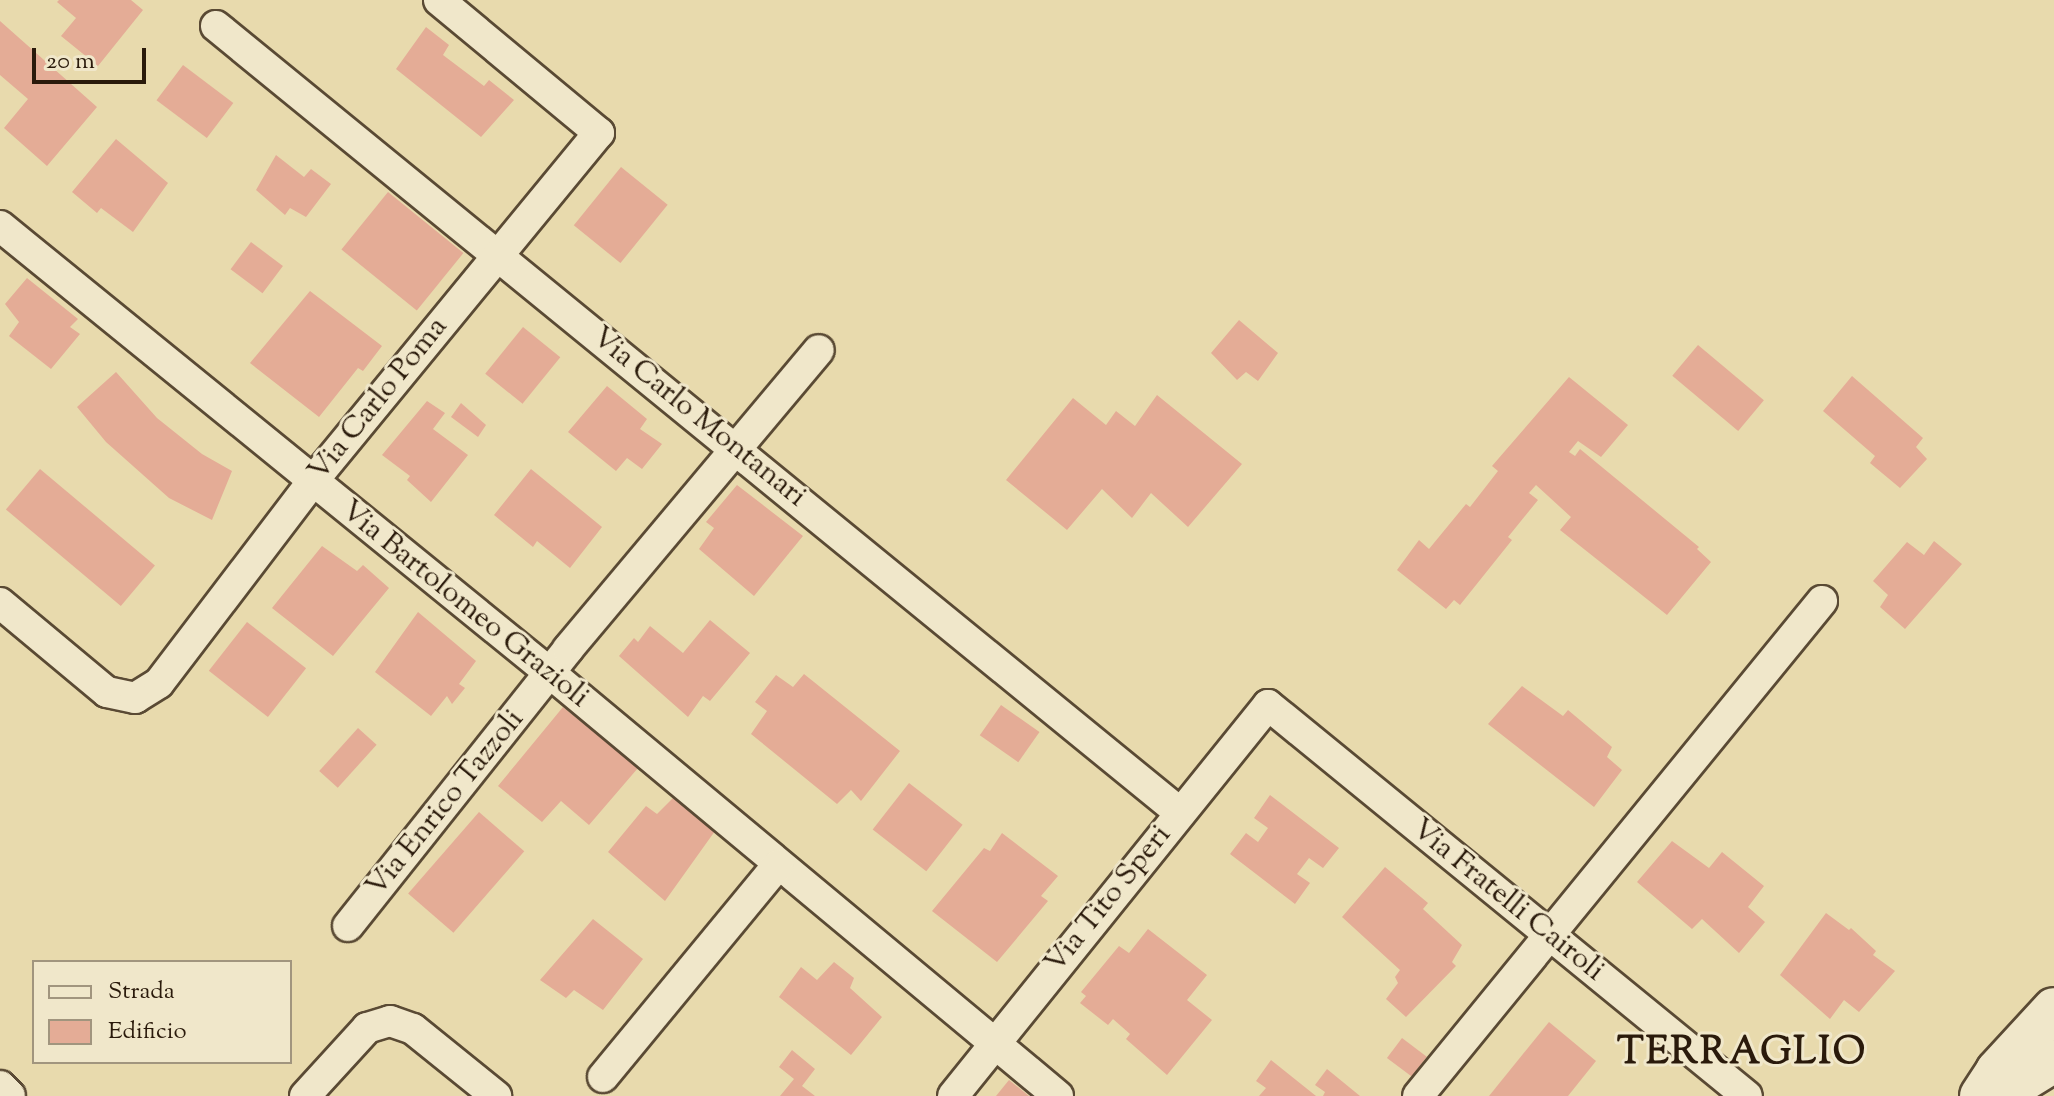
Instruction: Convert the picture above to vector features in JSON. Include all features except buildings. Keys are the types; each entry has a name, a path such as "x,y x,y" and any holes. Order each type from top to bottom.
{"main road":[{"path":"1981,1096 1997,1071 2054,1009"},
{"path":"1997,1096 2054,1061"}],"street":[{"name":"Via Carlo Poma","path":"0,603 107,692 135,698 159,683 312,482 599,133 439,0"},
{"name":"Via Carlo Montanari","path":"216,26 737,448 1179,812"},
{"name":"Via Bartolomeo Grazioli","path":"0,226 550,673 1058,1096"},
{"name":"Via Enrico Tazzoli","path":"348,926 550,673 819,350"},
{"path":"1418,1096 1822,601"},
{"name":"Via Tito Speri","path":"953,1096 1268,705"},
{"name":"Via Fratelli Cairoli","path":"1268,705 1747,1096"},
{"path":"603,1077 778,865"},
{"path":"305,1096 367,1028 390,1021 413,1029 496,1096"},
{"path":"0,1086 10,1096"}],"district":[{"name":"TERRAGLIO","path":"1742,1055"}]}
